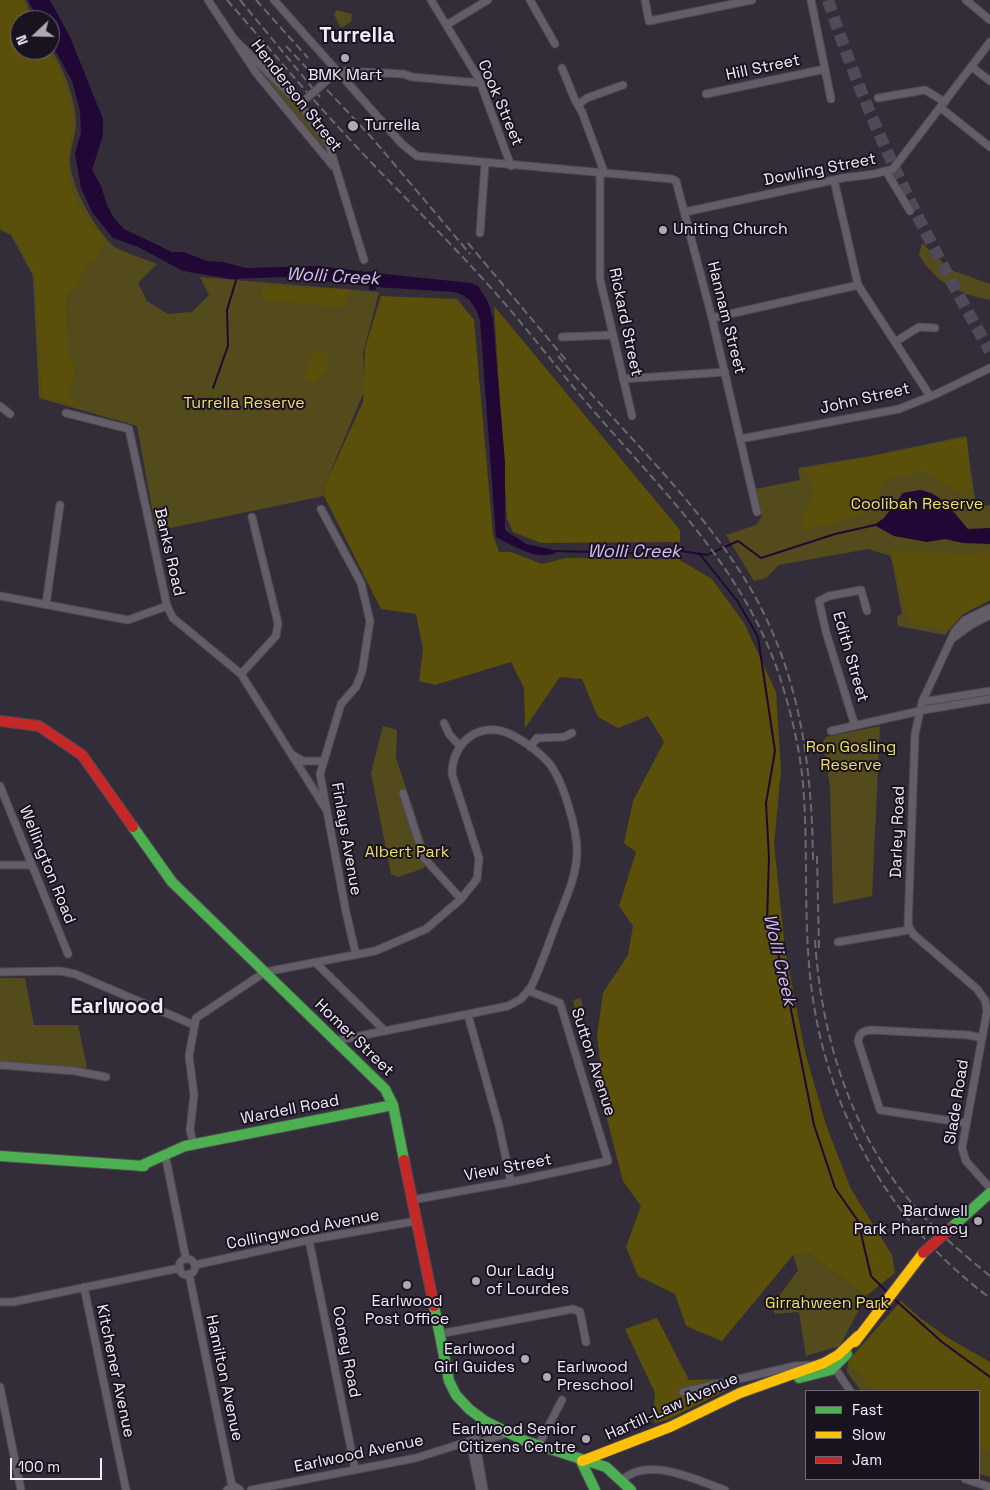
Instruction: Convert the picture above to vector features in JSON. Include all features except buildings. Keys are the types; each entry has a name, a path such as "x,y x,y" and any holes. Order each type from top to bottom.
{"main road":[{"name":"Homer Street","path":"0,721 39,726 82,755 168,877 380,1084 393,1105 451,1388 461,1402 484,1420 509,1433 538,1446 608,1468 631,1490"},
{"name":"Wardell Road","path":"140,1166 185,1146 194,1146 393,1105"},
{"name":"Wardell Road","path":"0,1156 140,1166 166,1159 194,1146"},
{"name":"Hartill-Law Avenue","path":"581,1461 670,1427 740,1393 776,1382 820,1373 832,1364 858,1336 923,1253 990,1193"},
{"name":"Hartill-Law Avenue","path":"776,1382 786,1373 832,1364"},
{"path":"581,1461 591,1478 595,1490"}],"street":[{"name":"Henderson Street","path":"208,0 257,74 337,170"},
{"path":"274,0 335,74"},
{"path":"282,9 284,0"},
{"name":"Cook Street","path":"431,0 448,24 480,83 511,166"},
{"path":"436,0 438,9"},
{"path":"448,24 488,0"},
{"path":"530,0 555,44"},
{"path":"645,0 649,21 728,2 752,0"},
{"path":"811,0 831,99"},
{"path":"966,0 990,20"},
{"name":"Henderson Street","path":"234,39 300,104 328,142 364,260"},
{"name":"Dowling Street","path":"685,212 834,180 886,171 896,166 990,42"},
{"path":"972,67 990,81"},
{"name":"Rickard Street","path":"562,68 603,169 601,173 600,278 632,416"},
{"name":"Hill Street","path":"706,94 825,69"},
{"path":"300,104 335,74 344,71 404,74 412,77 480,83"},
{"name":"Hannam Street","path":"335,74 402,144 417,156 485,164 674,180 678,184 712,318 757,512"},
{"path":"578,105 587,98 623,85"},
{"path":"878,98 925,90 990,148"},
{"path":"480,233 485,164"},
{"path":"886,171 910,211"},
{"path":"834,180 858,285 930,396"},
{"path":"712,318 858,285"},
{"path":"895,342 918,327 935,328"},
{"path":"562,337 613,335"},
{"name":"John Street","path":"740,439 899,409 990,369"},
{"path":"623,379 725,372"},
{"path":"0,406 10,414"},
{"name":"Banks Road","path":"66,413 129,429 167,606 173,618 241,674 326,811"},
{"path":"46,604 60,505"},
{"name":"Finlays Avenue","path":"322,509 361,583 370,621 362,672 356,687 340,704 322,761 321,783 356,955"},
{"path":"241,674 276,636 278,623 252,517"},
{"name":"Edith Street","path":"855,726 826,632 819,601 829,596 860,590 867,611"},
{"path":"0,596 128,620 167,606"},
{"name":"Darley Road","path":"909,930 918,712 960,625 990,608"},
{"name":"Darley Road","path":"952,640 964,630 990,615"},
{"path":"922,702 990,691"},
{"path":"831,731 990,699"},
{"path":"444,723 449,734 459,745"},
{"path":"194,1146 190,1130 194,1094 189,1056 196,1018 265,972 375,951 426,929 462,899 478,879 480,872 477,849 452,774 452,762 459,745 480,732 496,730 530,747 547,760 557,774 575,833 577,851 573,881 529,991 521,999 508,1006 335,1041"},
{"path":"530,747 537,738 564,737 572,733"},
{"path":"291,754 303,761 322,761"},
{"name":"Wellington Road","path":"0,786 68,954"},
{"path":"403,793 424,858 462,899"},
{"path":"0,865 32,865"},
{"path":"838,942 909,930 988,1000 988,1011"},
{"path":"315,962 385,1031"},
{"path":"0,972 60,971 75,974 194,1025"},
{"name":"Sutton Avenue","path":"529,991 560,1003 608,1161"},
{"name":"Slade Road","path":"988,1011 962,1144 966,1161 990,1188"},
{"path":"468,1015 499,1126 511,1182"},
{"path":"965,1122 880,1110 858,1041 859,1035 864,1031 872,1030 968,1035 982,1038"},
{"path":"0,1065 75,1071 106,1077"},
{"path":"166,1159 186,1259"},
{"name":"View Street","path":"412,1200 511,1182 608,1161"},
{"name":"Collingwood Avenue","path":"195,1265 309,1240 416,1221"},
{"name":"Coney Road","path":"309,1240 355,1469"},
{"path":"180,1268 184,1273 189,1274 194,1270 195,1265 193,1261 186,1259"},
{"path":"180,1268 180,1264 186,1259"},
{"path":"0,1302 13,1302 180,1268"},
{"name":"Hamilton Avenue","path":"189,1274 230,1488"},
{"name":"Kitchener Avenue","path":"84,1287 126,1490"},
{"path":"0,1308 13,1302"},
{"path":"439,1334 573,1308 580,1312 586,1342"},
{"path":"832,1364 849,1390"},
{"path":"683,1392 786,1373"},
{"path":"0,1387 21,1490"},
{"path":"538,1446 562,1400"},
{"path":"480,1490 471,1447 472,1440 484,1420"},
{"path":"484,1490 477,1452 478,1446 485,1441 509,1433"},
{"name":"Earlwood Avenue","path":"251,1490 424,1456 472,1440"},
{"path":"621,1481 633,1473 656,1469 724,1490"},
{"path":"968,1480 990,1487"},
{"path":"230,1488 240,1490"}],"green space":[{"name":"Turrella Reserve","path":"0,0 25,0 30,10 10,10 10,60 57,60 66,78 76,117 70,166 77,190 90,215 111,244 126,253 157,264 138,283 147,301 168,314 192,312 209,295 200,277 379,292 363,353 365,389 325,485 324,496 156,531 137,426 39,398 33,276 11,235 0,230"},
{"path":"336,10 352,14 351,22 341,28 334,15"},
{"path":"259,66 299,109 325,146 323,147 257,67"},
{"path":"922,243 951,270 990,284 990,300 958,291 941,280 919,255"},
{"name":"Coolibah Reserve","path":"966,436 976,506 990,505 990,600 963,614 945,635 898,626 897,616 902,614 891,556 868,549 779,565 766,578 754,581 726,535 756,525 762,516 757,507 755,489 800,480 798,468 870,456"},
{"name":"Albert Park","path":"383,726 397,730 396,758 431,862 422,869 398,877 391,874 371,773"},
{"name":"Ron Gosling Reserve","path":"880,726 872,896 833,904 830,787 823,742 826,737"},
{"path":"0,978 25,978 34,1025 78,1025 87,1067 0,1063"},
{"path":"581,998 584,1017 576,1019 573,1000"},
{"name":"Girrahween Park","path":"807,1253 866,1296 840,1346 806,1356 799,1312 775,1314 771,1307 798,1270 793,1255"},
{"path":"848,1361 863,1374 872,1390 860,1390 847,1372"},
{"path":"990,1415 990,1477 980,1474 980,1435"}],"shaded area":[{"path":"0,0 22,0 26,10 10,10 10,60 53,60 67,92 72,114 68,161 70,183 84,213 105,240 95,260 87,264 75,289 68,291 65,309 68,337 66,346 75,369 69,395 77,406 42,397 35,275 13,234 0,227"},
{"path":"263,286 349,289 344,307 261,300"},
{"path":"381,296 457,299 474,320 493,535 499,552 511,552 542,564 566,558 678,559 712,579 744,623 776,692 781,770 774,844 785,949 805,1052 826,1125 851,1189 892,1255 895,1273 866,1296 807,1253 793,1255 722,1341 686,1326 675,1294 638,1276 626,1247 641,1206 623,1181 607,1119 597,1036 603,993 628,955 633,926 619,906 636,852 624,843 633,801 664,742 648,716 618,728 598,717 582,679 560,677 525,728 524,688 511,662 435,685 419,681 423,649 416,614 381,609 324,496 325,485 363,402 365,348"},
{"path":"494,306 680,530 680,542 541,543 513,532 507,518"},
{"path":"312,352 328,353 327,372 314,383 304,380"},
{"path":"967,438 971,499 922,471 884,481 870,512 804,531 801,523 815,488 802,470"},
{"path":"990,550 990,600 963,614 948,629 911,624 889,551 973,554"},
{"path":"901,1301 920,1318 950,1339 990,1362 990,1450 980,1449 980,1390 872,1390 862,1376 847,1362"},
{"path":"657,1318 689,1380 719,1379 729,1389 667,1420 654,1423 655,1393 625,1329"}],"water":[{"path":"28,0 50,0 55,10 33,10"},
{"path":"60,18 70,37 103,119 103,135 92,170 101,186 107,205 114,218 124,229 172,252 184,252 207,261 223,262 246,268 319,266 471,283 478,286 488,302 493,319 505,462 505,530 526,544 559,551 543,555 535,554 519,549 496,537 480,320 468,299 454,292 376,287 376,290 369,290 369,286 282,277 231,279 183,271 138,247 113,238 92,212 81,188 75,154 81,133 80,111 72,81 60,59"},
{"path":"920,490 941,499 968,529 990,528 990,544 963,543 945,539 927,542 894,536 874,525 884,518 903,493"}],"waterway":[{"path":"213,388 228,346 227,310 237,277"},
{"path":"556,551 660,554 681,551 707,555 738,541 761,558 835,534 875,525"},
{"name":"Wolli Creek","path":"699,553 738,602 758,637 775,751 766,803 769,858 767,920 783,970 814,1125 835,1188 858,1221 871,1276 888,1293"},
{"name":"Wolli Creek","path":"893,1298 942,1342 990,1377"}],"tunnel":[{"path":"828,0 861,91 900,180 943,266 990,351"}],"railway":[{"path":"227,0 326,114 505,304 579,394 702,537 748,606 767,644 782,684 798,746 804,806 809,964 815,1013 826,1061 842,1107 863,1151 888,1192 918,1231 952,1266 990,1298"},
{"path":"240,0 320,97"},
{"path":"256,0 308,58"},
{"path":"286,46 373,139 470,254"},
{"path":"468,243 566,360"},
{"path":"558,356 698,514 739,570 759,604 775,639 798,711 805,748 809,786 813,863"},
{"path":"817,856 819,949"},
{"path":"815,940 818,975 832,1045 842,1078 870,1143 889,1173 928,1221 990,1276"}],"traffic: fast":[{"path":"133,827 172,882 385,1089 393,1105 404,1160"},
{"path":"140,1166 185,1146 393,1105"},
{"path":"0,1156 144,1166"},
{"path":"951,1228 990,1193"},
{"path":"434,1306 449,1381 456,1395 469,1409 485,1421 525,1441 606,1467 631,1490"},
{"path":"799,1378 831,1370 847,1354"},
{"path":"581,1461 595,1490"}],"traffic: slow":[{"path":"855,1342 923,1253"},
{"path":"582,1461 670,1427 740,1393 824,1363 838,1355 858,1336"}],"traffic: jam":[{"path":"0,721 39,726 82,755 133,827"},
{"path":"404,1160 434,1306"},
{"path":"923,1253 951,1228"}],"place":[{"name":"BMK Mart","path":"345,58"},
{"name":"Turrella","path":"353,126"},
{"name":"Uniting Church","path":"663,230"},
{"name":"Bardwell Park Pharmacy","path":"978,1221"},
{"name":"Our Lady of Lourdes","path":"476,1281"},
{"name":"Earlwood Post Office","path":"407,1285"},
{"name":"Earlwood Girl Guides","path":"525,1359"},
{"name":"Earlwood Preschool","path":"547,1377"},
{"name":"Earlwood Senior Citizens Centre","path":"586,1439"}],"district":[{"name":"Turrella","path":"357,36"},
{"name":"Earlwood","path":"117,1007"}]}
